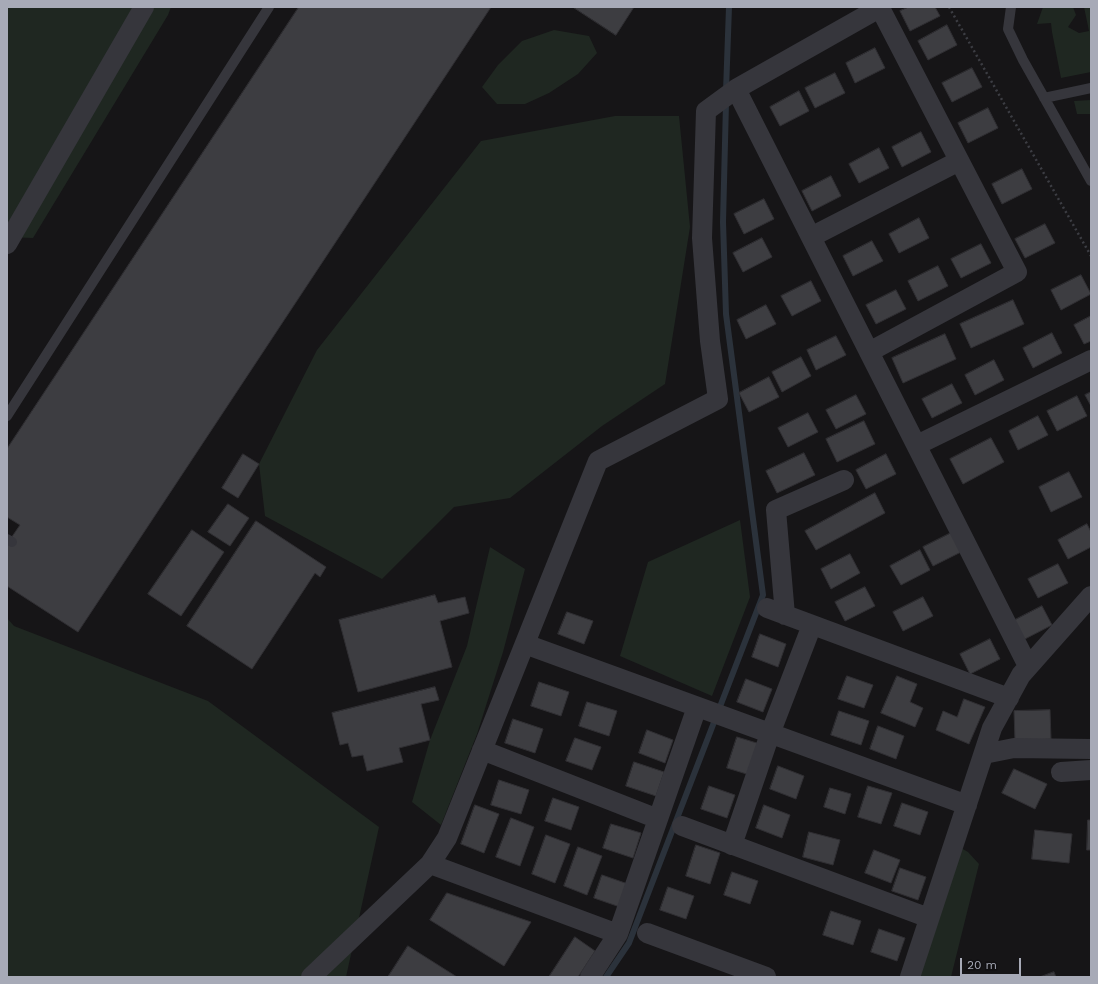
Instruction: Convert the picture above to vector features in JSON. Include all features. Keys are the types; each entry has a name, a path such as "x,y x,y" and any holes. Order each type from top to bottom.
{"street":[{"path":"7,244 144,7"},
{"path":"311,977 430,864 447,838 598,461 718,399 710,341 702,238 706,111 736,89 880,8 1017,272 869,352"},
{"path":"736,89 1028,666"},
{"path":"811,237 959,161"},
{"path":"916,445 1091,360"},
{"path":"844,480 776,510 776,611 1009,698"},
{"path":"910,977 992,728 1021,675 1091,596"},
{"path":"732,845 770,734 812,625"},
{"path":"524,644 967,805"},
{"path":"590,977 618,934 697,707"},
{"path":"984,754 1014,748 1091,749"},
{"path":"482,750 658,819"},
{"path":"1061,772 1091,770"},
{"path":"682,826 929,918"},
{"path":"430,864 618,934"},
{"path":"648,933 766,977"}],"lane":[{"path":"7,416 269,7"},
{"path":"1011,7 1008,29 1023,60 1091,180"},
{"path":"1044,98 1091,88"}],"path":[{"path":"949,7 1091,256"}],"shaded area":[{"path":"7,7 171,7 168,15 33,238 7,237"},
{"path":"1043,7 1073,7 1076,15 1068,27 1079,33 1089,31 1084,7 1091,7 1091,72 1061,78 1051,23 1037,24"},
{"path":"554,30 589,36 597,53 578,74 549,93 525,104 497,104 482,87 498,65 522,41"},
{"path":"1091,100 1091,114 1077,114 1074,101"},
{"path":"615,116 679,116 690,227 665,384 602,426 510,498 454,507 382,579 265,516 259,464 317,350 481,141"},
{"path":"740,520 750,597 712,696 620,656 648,562"},
{"path":"490,547 525,569 503,652 477,734 441,825 412,802 430,740 467,646"},
{"path":"7,618 14,626 208,701 379,827 346,977 7,977"},
{"path":"954,844 968,852 979,864 951,977 910,977"}],"building":[{"path":"299,7 491,7 78,632 7,586 7,544 20,525 7,517 7,449"},
{"path":"573,7 634,7 616,35"},
{"path":"909,7 935,7 940,16 910,31 900,11"},
{"path":"947,25 957,45 928,60 918,41"},
{"path":"875,48 885,68 855,83 846,63"},
{"path":"972,68 982,87 952,102 942,83"},
{"path":"835,73 845,93 815,108 805,88"},
{"path":"799,91 809,111 780,126 770,107"},
{"path":"988,108 998,128 968,143 958,123"},
{"path":"921,132 931,152 902,167 892,147"},
{"path":"879,148 889,168 859,183 849,164"},
{"path":"1022,169 1032,189 1002,204 992,184"},
{"path":"831,176 841,196 812,211 802,191"},
{"path":"764,199 774,219 744,234 734,214"},
{"path":"919,218 929,238 899,253 889,234"},
{"path":"1045,224 1055,243 1025,258 1015,239"},
{"path":"762,238 772,257 743,272 733,253"},
{"path":"872,241 883,261 853,276 843,256"},
{"path":"981,244 991,263 961,278 951,259"},
{"path":"938,266 948,286 918,301 908,281"},
{"path":"1081,275 1091,294 1061,310 1051,290"},
{"path":"811,281 821,301 792,316 781,296"},
{"path":"896,290 906,309 876,324 866,305"},
{"path":"1013,300 1024,324 971,348 960,324"},
{"path":"766,305 776,324 746,339 737,320"},
{"path":"1091,316 1091,341 1084,344 1074,325"},
{"path":"1052,333 1062,353 1033,368 1023,348"},
{"path":"945,334 956,359 903,383 892,358"},
{"path":"836,336 846,355 816,370 807,350"},
{"path":"801,357 811,376 782,392 772,372"},
{"path":"994,360 1004,380 975,395 965,375"},
{"path":"769,377 779,397 749,412 739,393"},
{"path":"952,384 962,403 932,418 922,399"},
{"path":"1091,392 1091,406 1085,395"},
{"path":"856,395 866,414 836,429 826,410"},
{"path":"1077,396 1087,416 1057,431 1047,411"},
{"path":"808,413 818,432 788,447 778,428"},
{"path":"1038,416 1048,435 1018,450 1009,431"},
{"path":"864,421 875,444 837,462 826,439"},
{"path":"991,438 1004,462 963,484 950,459"},
{"path":"804,453 815,475 777,493 766,471"},
{"path":"243,454 259,464 238,498 222,488"},
{"path":"886,454 896,474 866,489 856,470"},
{"path":"1069,472 1082,497 1051,512 1039,487"},
{"path":"875,493 885,513 816,550 805,531"},
{"path":"228,504 249,518 230,546 208,532"},
{"path":"256,521 326,567 320,577 315,573 252,669 187,626"},
{"path":"1087,524 1091,532 1091,547 1068,559 1058,540"},
{"path":"192,530 224,552 181,616 148,594"},
{"path":"953,532 963,551 933,566 923,547"},
{"path":"920,550 930,570 901,585 890,566"},
{"path":"850,554 860,573 831,589 821,569"},
{"path":"1058,564 1068,583 1038,598 1028,579"},
{"path":"865,587 875,606 845,621 835,602"},
{"path":"435,595 438,603 465,597 469,613 440,621 452,667 358,692 339,620"},
{"path":"923,597 933,616 903,631 893,612"},
{"path":"1042,606 1052,625 1023,640 1013,621"},
{"path":"567,612 593,621 584,644 558,634"},
{"path":"760,634 786,644 778,667 752,657"},
{"path":"990,639 1000,659 970,674 960,654"},
{"path":"847,676 873,685 864,708 838,699"},
{"path":"897,676 917,684 910,702 923,708 915,727 881,713"},
{"path":"746,679 772,689 763,712 737,702"},
{"path":"539,682 569,692 561,716 531,706"},
{"path":"435,687 439,700 421,704 430,740 399,748 403,762 367,771 363,755 352,757 348,743 340,745 332,713"},
{"path":"964,699 985,707 969,744 936,730 943,711 957,717"},
{"path":"587,702 617,711 609,736 579,726"},
{"path":"1050,710 1051,739 1015,741 1014,711"},
{"path":"839,711 869,721 861,745 831,735"},
{"path":"513,719 543,729 535,753 505,743"},
{"path":"878,726 904,736 896,759 870,749"},
{"path":"647,730 673,740 665,763 639,753"},
{"path":"737,737 760,744 750,775 727,768"},
{"path":"575,738 601,747 592,770 566,761"},
{"path":"634,762 664,772 656,796 626,786"},
{"path":"778,766 804,776 796,799 770,789"},
{"path":"1014,769 1047,784 1035,809 1002,793"},
{"path":"499,780 529,790 521,814 491,805"},
{"path":"709,786 735,795 727,818 701,809"},
{"path":"868,786 892,793 881,824 858,817"},
{"path":"830,788 851,794 845,814 824,807"},
{"path":"553,798 579,807 571,830 545,821"},
{"path":"902,803 928,812 920,835 894,826"},
{"path":"475,805 499,814 484,853 461,844"},
{"path":"764,805 790,815 782,838 756,828"},
{"path":"511,818 534,827 520,866 496,857"},
{"path":"1088,820 1091,820 1091,850 1087,850"},
{"path":"611,824 641,833 633,858 603,848"},
{"path":"1035,830 1072,834 1069,863 1032,859"},
{"path":"809,832 840,840 833,865 803,857"},
{"path":"546,835 570,844 555,883 532,874"},
{"path":"696,845 720,853 710,884 686,876"},
{"path":"578,847 602,856 587,895 564,886"},
{"path":"874,850 900,860 891,883 865,873"},
{"path":"900,868 926,877 918,900 892,891"},
{"path":"732,872 758,881 750,904 724,895"},
{"path":"602,875 628,884 620,907 594,898"},
{"path":"668,887 694,896 686,919 660,910"},
{"path":"447,893 531,922 504,966 430,920"},
{"path":"831,911 861,921 853,945 823,935"},
{"path":"879,929 905,938 897,961 871,952"},
{"path":"575,937 595,951 578,977 549,977"},
{"path":"408,946 457,977 388,977"},
{"path":"1054,972 1056,977 1040,977"}],"waterway":[{"path":"726,91 729,7"},
{"path":"606,977 629,943 763,595 726,314 723,222 726,103"}]}
